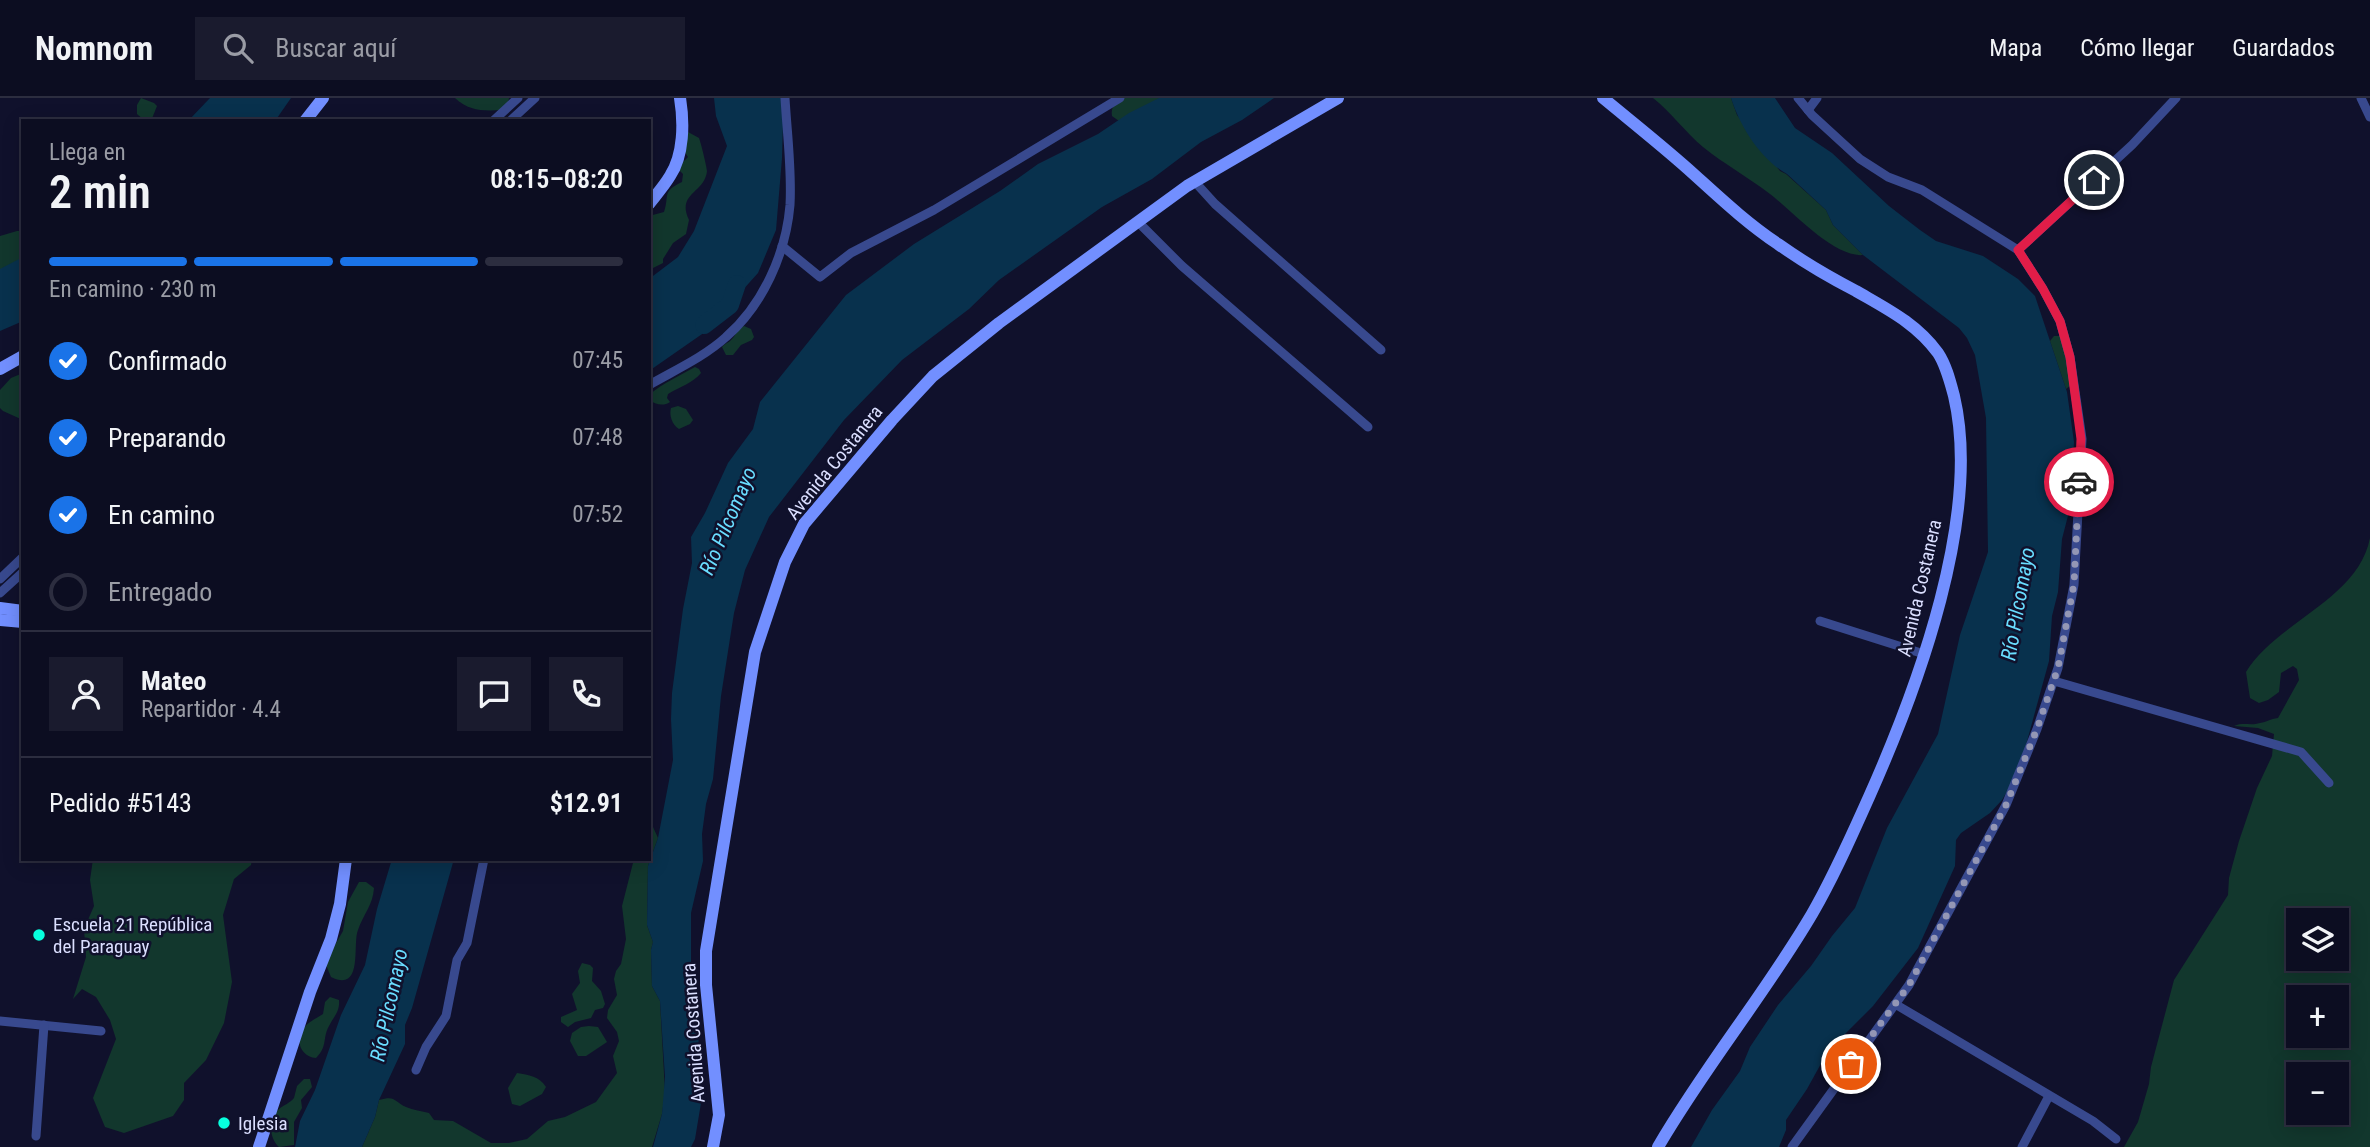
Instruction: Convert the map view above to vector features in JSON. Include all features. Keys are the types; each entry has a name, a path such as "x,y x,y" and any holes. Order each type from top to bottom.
{"street":[{"path":"307,119 323,98"},
{"path":"496,119 518,98"},
{"path":"512,119 535,98"},
{"path":"651,201 672,174 680,147 683,116 680,98"},
{"path":"651,384 725,338 746,318 764,291 782,246 790,205 785,98"},
{"path":"782,246 820,277 851,253 934,210 1119,98"},
{"name":"Avenida Costanera","path":"713,1147 719,1115 706,985 706,951 755,652 785,562 804,524 933,376 999,323 1195,182 1338,98"},
{"name":"Avenida Costanera","path":"1603,98 1743,219 1780,246 1856,292 1892,310 1921,332 1940,356 1950,381 1959,420 1960,475 1954,537 1938,608 1924,654 1885,762 1839,864 1811,915 1679,1110 1658,1147"},
{"path":"1792,1147 1909,985 2006,805 2054,681 2074,584 2081,439 2070,357 2060,321 2018,250 1922,190 1888,177 1860,159 1798,98"},
{"path":"1808,110 1817,98"},
{"path":"2018,250 2132,145 2176,98"},
{"path":"2361,98 2370,117"},
{"path":"1195,182 1215,204 1381,350"},
{"path":"1138,222 1182,266 1368,427"},
{"path":"0,369 21,357"},
{"path":"0,579 21,559"},
{"path":"0,593 21,574"},
{"path":"0,608 21,611"},
{"path":"0,620 21,622"},
{"path":"1820,621 1924,654"},
{"path":"2054,681 2301,752 2329,783"},
{"path":"260,1147 310,992 331,939 340,904 346,861"},
{"path":"416,1070 426,1047 446,1016 457,960 467,943 484,861"},
{"path":"1895,1004 2116,1139"},
{"path":"0,1020 101,1031"},
{"path":"36,1136 44,1025"},
{"path":"2022,1147 2049,1096"}],"green space":[{"path":"141,98 154,103 157,106 152,119 143,119 137,114 137,105"},
{"path":"455,98 509,98 508,104 501,110 488,110 471,108"},
{"path":"1125,98 1172,98 1119,121 1112,116 1112,109 1117,102"},
{"path":"1653,98 1731,98 1737,115 1780,171 1826,210 1833,225 1863,255 1852,254 1826,241 1770,194 1703,147"},
{"path":"686,133 699,138 707,171 702,184 688,198 686,204 689,220 686,234 673,243 663,263 651,269 651,215 664,212 667,194 682,182 683,174 679,170 688,157 684,151"},
{"path":"21,231 21,259 0,272 0,236"},
{"path":"744,326 751,329 754,337 741,345 733,355 726,355 722,347"},
{"path":"2054,336 2063,336 2070,342 2071,385 2066,389 2050,341"},
{"path":"695,367 701,373 668,394 670,402 659,404 651,401 651,393"},
{"path":"21,374 21,419 0,408 0,390 11,378"},
{"path":"678,406 686,409 693,420 679,429 670,414 671,408"},
{"path":"2370,538 2370,1147 2124,1147 2138,1122 2174,980 2228,895 2229,878 2239,841 2257,788 2272,756 2274,734 2258,728 2234,726 2257,724 2278,718 2299,680 2297,669 2293,666 2281,673 2279,692 2259,703 2250,698 2246,672 2259,654 2350,578 2362,560"},
{"path":"653,827 658,838 651,858"},
{"path":"93,861 252,861 251,865 234,879 223,915 232,982 224,1023 206,1060 184,1083 184,1100 173,1116 124,1133 105,1127 93,1098 116,1039 110,1020 96,997 82,989 73,999 86,957 84,929 94,906 90,880"},
{"path":"633,861 650,861 647,925 653,942 652,986 660,1001 665,1092 662,1114 652,1147 362,1147 379,1100 392,1098 406,1107 429,1113 434,1120 453,1121 491,1143 527,1139 548,1121 565,1117 596,1102 617,1073 613,1056 619,1041 617,1032 607,1018 608,1010 617,995 614,979 621,964 626,939 622,906"},
{"path":"359,882 366,882 374,888 373,894 356,937 355,965 348,978 341,980 331,977 326,965 327,959 343,931 348,902"},
{"path":"582,963 593,968 592,981 601,991 605,1004 603,1008 595,1010 591,1018 575,1022 568,1027 561,1022 561,1017 577,1010 572,994 580,983 578,971"},
{"path":"330,997 339,1000 338,1011 327,1031 322,1050 316,1058 311,1057 306,1055 299,1043 301,1033 308,1024 323,1014 325,1002"},
{"path":"581,1027 598,1027 607,1042 586,1056 578,1056 570,1041 572,1033"},
{"path":"517,1073 537,1078 546,1087 542,1094 520,1106 512,1104 508,1088"},
{"path":"304,1079 310,1079 312,1087 301,1100 302,1108 294,1122 294,1145 279,1147 272,1134 273,1118 279,1109 294,1098 297,1086"}],"water":[{"path":"210,98 291,98 276,119 190,119"},
{"path":"714,98 781,98 782,158 776,230 758,273 705,332 651,370 651,277 678,257 694,231 727,146 716,116"},
{"path":"1159,98 1274,98 1242,120 1201,142 1152,179 1102,207 999,280 969,309 902,360 844,420 769,517 745,570 734,613 721,696 713,779 702,834 703,861 691,913 691,973 698,1026 701,1103 695,1139 691,1147 653,1147 662,1114 665,1077 660,1001 652,986 653,942 647,925 648,866 658,838 673,760 672,693 692,563 691,537 728,463 753,429 760,402 846,295 914,244 1038,164 1098,134 1129,113"},
{"path":"1731,98 1775,98 1795,128 1832,153 1889,206 1920,230 1936,241 1983,256 2018,279 2035,296 2067,392 2074,442 2071,504 2062,539 2049,661 2023,756 2011,785 1990,813 1961,833 1956,840 1955,866 1918,948 1873,1006 1828,1051 1786,1120 1786,1130 1779,1147 1691,1147 1778,1005 1855,908 1887,828 1938,734 1960,635 1988,552 1986,418 1975,355 1967,338 1959,328 1863,255 1833,225 1826,210 1768,160 1740,120"},
{"path":"21,258 21,322 0,331 0,269"},
{"path":"391,861 453,861 405,1025 405,1044 379,1100 362,1147 295,1147 300,1121 315,1090 341,1015 365,965 377,909"}],"waterway":[{"name":"Río Pilcomayo","path":"704,325 730,305 737,284"}],"way so far":[{"path":"1851,1064 1909,985 2006,805 2037,729 2058,668 2074,584 2079,482"}],"place":[{"name":"Escuela 21 República del Paraguay","path":"39,935"},
{"name":"Iglesia","path":"224,1123"}],"route":[{"path":"2079,482 2081,439 2070,357 2060,321 2018,250 2094,180"}]}
